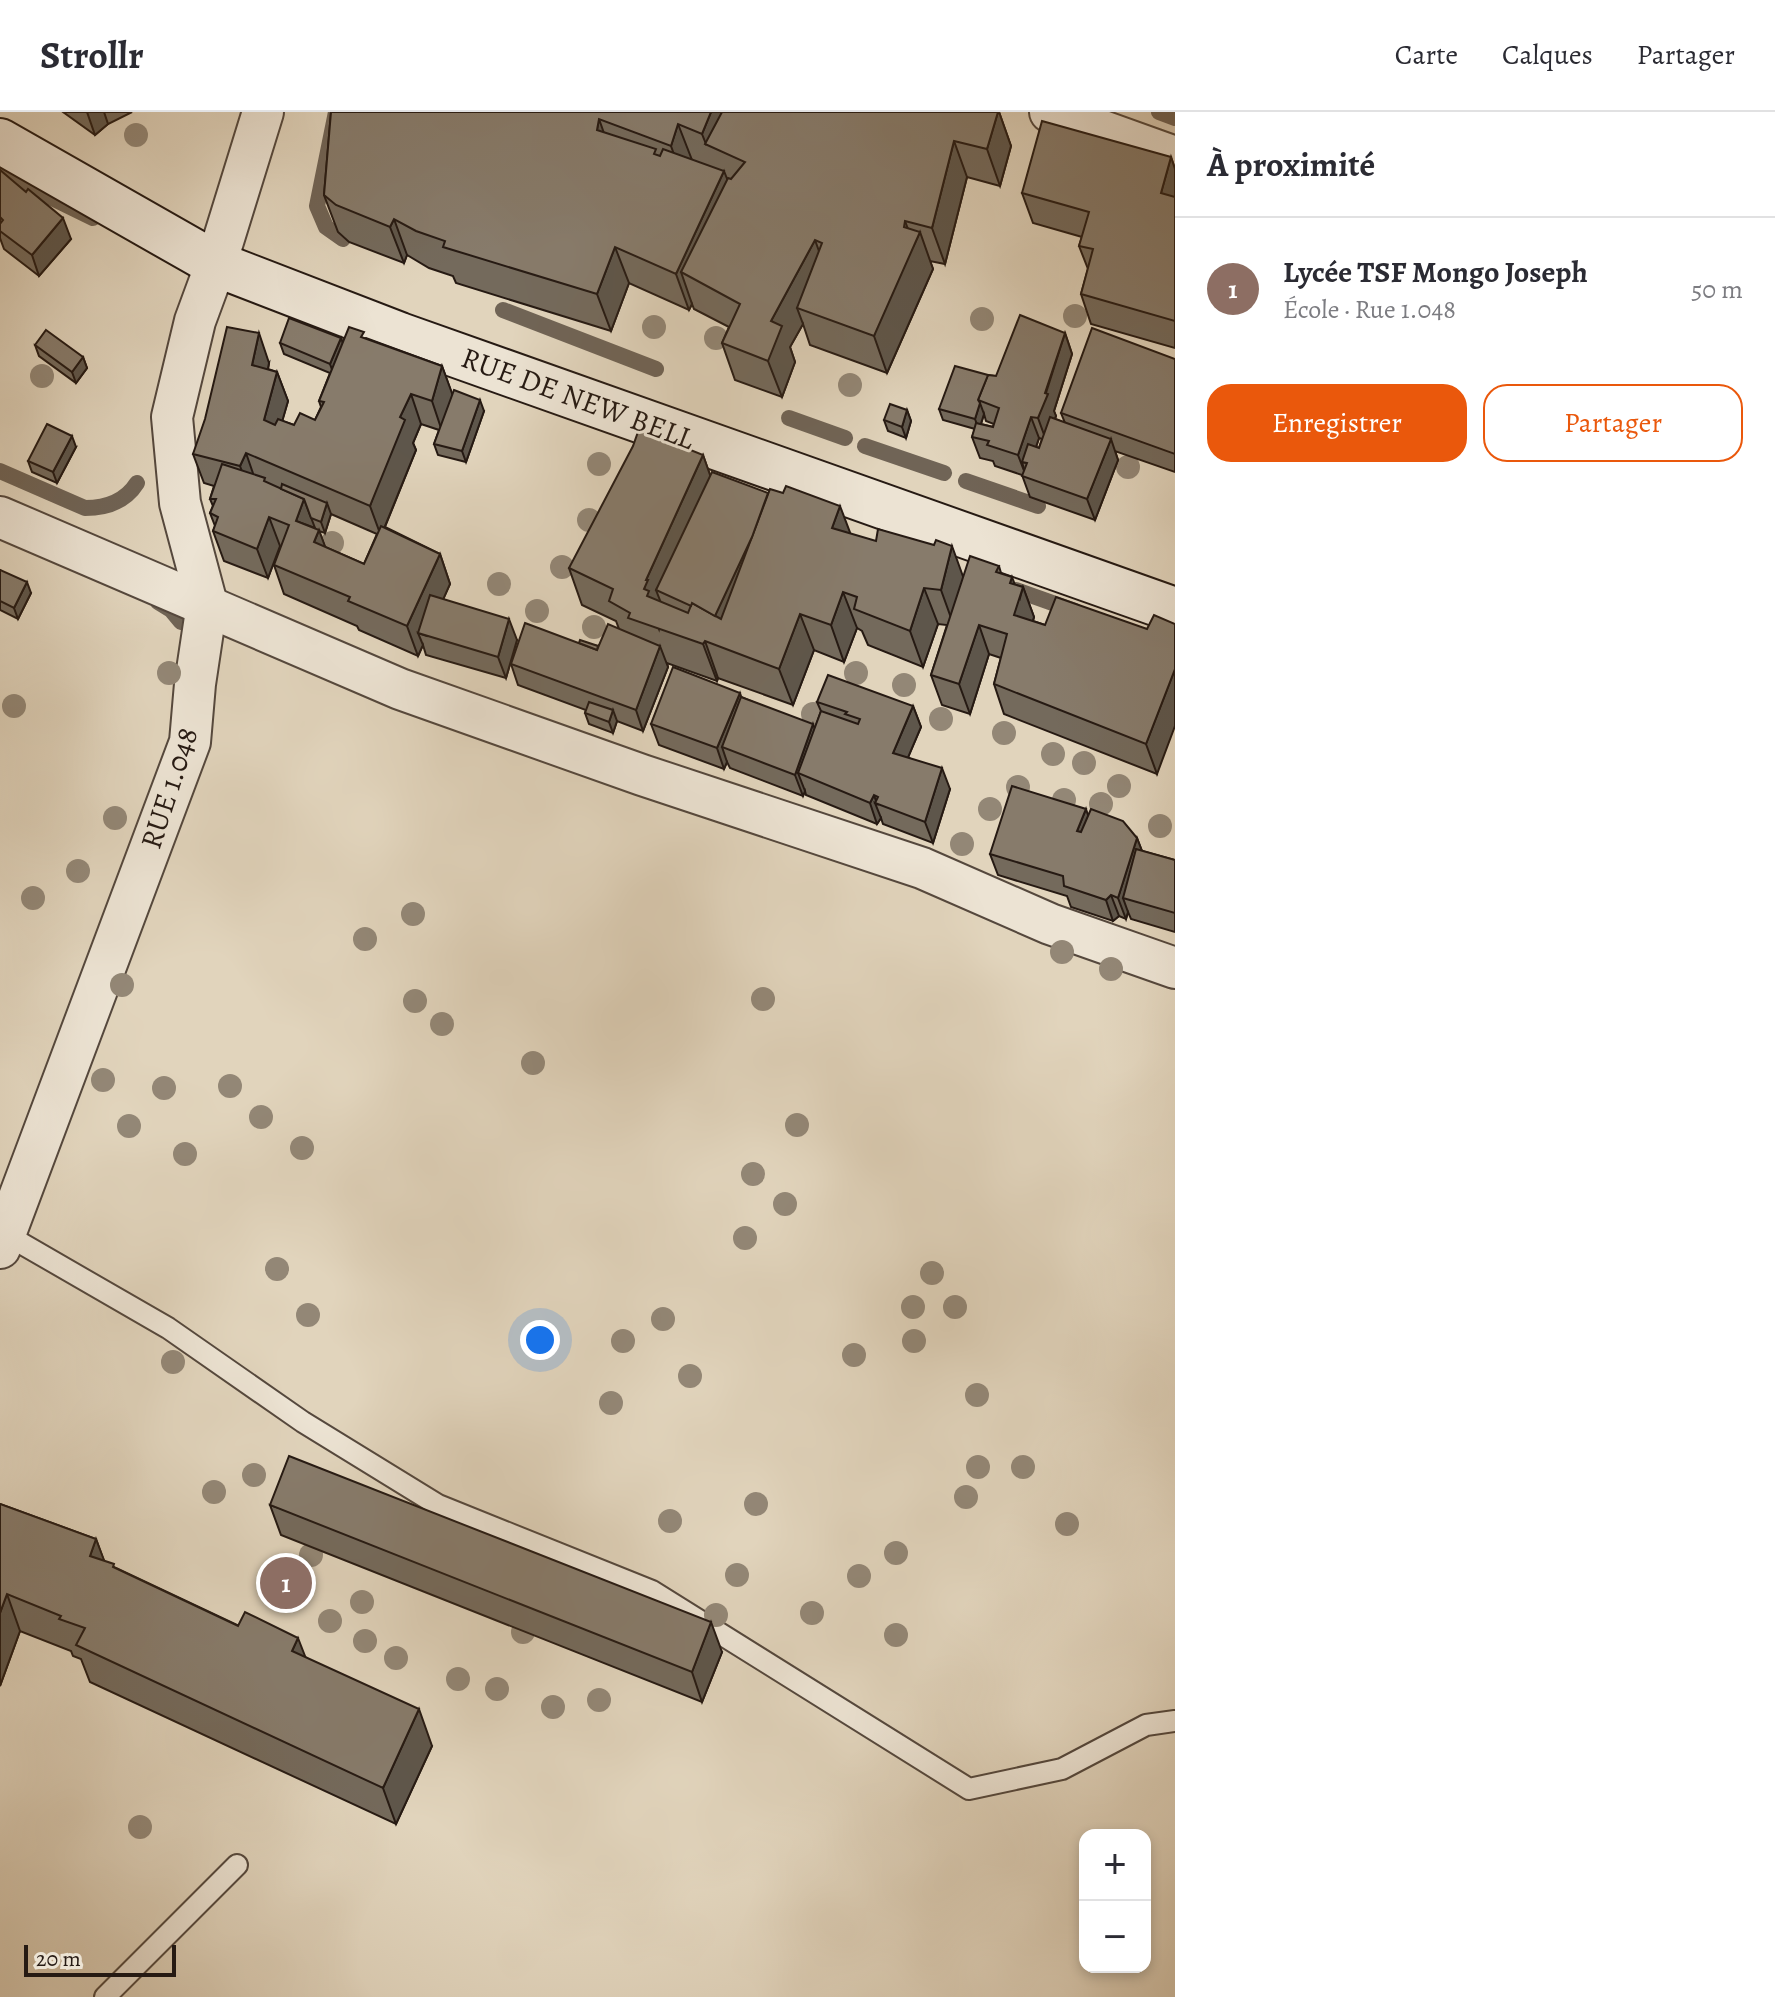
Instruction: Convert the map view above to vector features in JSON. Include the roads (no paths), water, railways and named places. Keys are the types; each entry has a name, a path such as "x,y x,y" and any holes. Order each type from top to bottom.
{"main road":[{"name":"RUE DE NEW BELL","path":"0,141 216,264 400,335 1175,610"}],"street":[{"name":"RUE 1.048","path":"3,1241 190,742 207,604 180,503 172,417 195,321 263,112"},
{"path":"1050,112 1175,157"},
{"path":"0,517 400,689 642,775 922,868 1050,924 1175,968"}],"lane":[{"path":"3,1241 168,1328 303,1422 438,1505 652,1591 969,1789 1062,1769 1146,1725 1175,1721"},
{"path":"105,1997 237,1865"}],"waterway":[{"path":"336,112 317,206 326,227 343,239"},
{"path":"1159,112 1175,118"},
{"path":"0,166 46,195 93,218"},
{"path":"503,310 656,369"},
{"path":"789,418 845,438"},
{"path":"865,446 944,473"},
{"path":"0,471 85,508 114,503 127,495 137,483"},
{"path":"966,481 1038,506"},
{"path":"1016,590 1075,611"},
{"path":"158,602 171,610 181,622"}],"place":[{"name":"Lycée TSF Mongo Joseph","path":"286,1583"}]}
